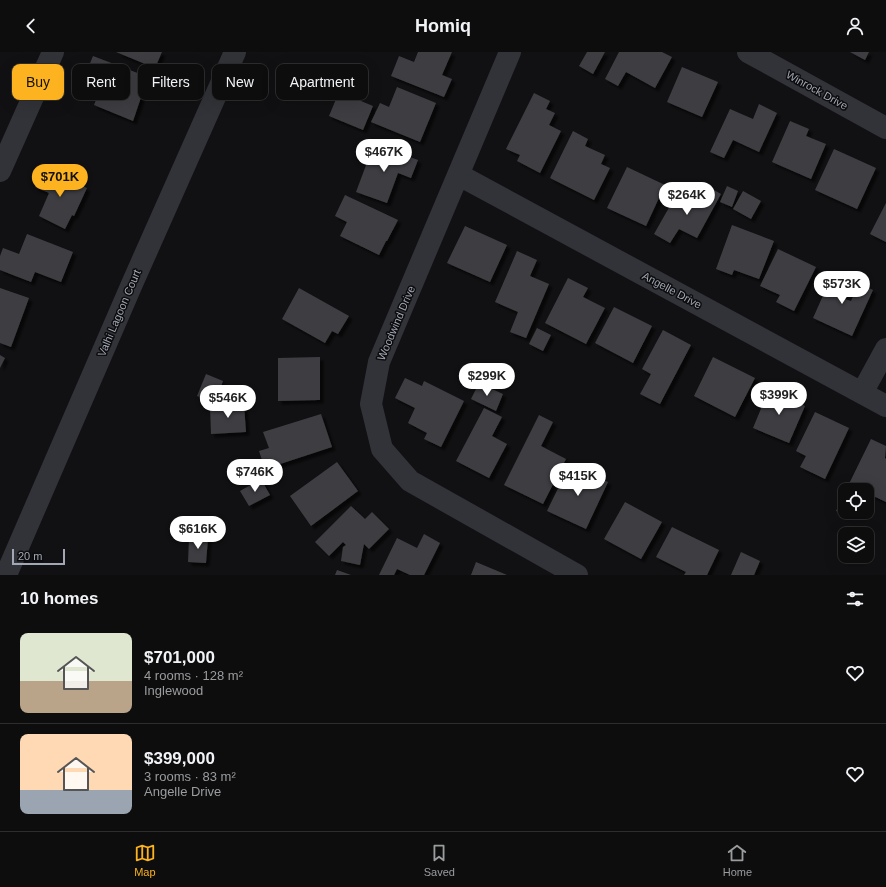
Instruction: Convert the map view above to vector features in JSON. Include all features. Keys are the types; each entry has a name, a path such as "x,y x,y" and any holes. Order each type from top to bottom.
{"street":[{"path":"0,172 53,52"},
{"name":"Valhi Lagoon Court","path":"6,575 132,284 235,52"},
{"name":"Woodwind Drive","path":"510,52 379,362 371,404 382,449 410,481 575,574"},
{"name":"Winrock Drive","path":"748,52 886,128"},
{"name":"Angelle Drive","path":"458,175 886,406"},
{"path":"862,393 886,349"}],"building":[{"path":"116,52 162,52 157,64 145,64"},
{"path":"418,52 452,52 442,75 452,79 444,97 391,76 399,56 414,62"},
{"path":"587,52 605,52 593,74 579,66"},
{"path":"619,52 662,52 672,57 655,88 626,72 618,86 605,79"},
{"path":"850,52 869,52 865,60"},
{"path":"93,56 114,64 90,64"},
{"path":"682,67 718,82 702,117 667,102"},
{"path":"130,70 138,73 138,100 140,100 133,121 94,105 96,100 130,100"},
{"path":"397,87 436,103 420,142 371,122 380,103 389,107"},
{"path":"534,93 550,101 546,109 555,113 549,125 561,131 540,173 517,161 520,155 506,149"},
{"path":"336,100 358,100 373,106 363,130 329,116"},
{"path":"759,104 777,113 759,152 733,140 724,158 710,152 730,109 753,119"},
{"path":"790,121 809,129 806,136 826,144 811,179 772,162"},
{"path":"573,131 588,139 585,146 605,155 601,164 610,168 594,200 550,178"},
{"path":"374,144 418,160 411,178 398,173 387,203 356,192"},
{"path":"834,149 876,168 857,209 815,190"},
{"path":"627,167 665,185 646,226 607,208"},
{"path":"43,168 87,188 74,216 72,215 65,229 39,216 49,193 35,187"},
{"path":"707,186 721,194 697,238 679,229 670,243 654,234 675,197 695,208"},
{"path":"727,186 738,191 732,207 720,202"},
{"path":"743,191 761,201 751,219 733,209"},
{"path":"345,195 398,220 379,255 340,236 347,222 335,216"},
{"path":"886,203 886,242 870,234"},
{"path":"732,225 774,241 759,279 734,270 732,275 716,269"},
{"path":"465,226 507,245 490,282 447,263"},
{"path":"27,234 73,252 61,282 35,272 31,282 0,270 0,256 3,248 19,254"},
{"path":"778,249 816,267 794,311 776,302 780,295 760,286"},
{"path":"517,251 537,260 530,276 549,284 526,338 510,332 518,312 495,302"},
{"path":"834,271 851,279 842,298 851,301 859,283 873,290 852,336 813,318"},
{"path":"568,278 588,288 583,297 605,308 586,344 545,323"},
{"path":"0,288 29,298 11,347 0,343"},
{"path":"299,288 349,316 338,334 332,331 325,343 282,319"},
{"path":"614,307 652,326 633,363 595,343"},
{"path":"537,328 551,335 543,351 529,344"},
{"path":"663,330 691,345 660,404 640,394 651,374 642,369"},
{"path":"0,355 5,358 0,368"},
{"path":"320,357 320,400 278,401 278,358"},
{"path":"713,357 755,378 735,417 694,396"},
{"path":"206,374 223,381 215,403 197,396"},
{"path":"405,378 422,386 424,381 464,401 441,447 424,439 427,433 408,423 415,408 395,398"},
{"path":"479,383 503,394 496,411 471,399"},
{"path":"770,387 793,397 792,400 805,406 789,443 753,428"},
{"path":"244,404 246,432 211,434 210,406"},
{"path":"484,408 502,417 492,436 507,444 489,478 456,461"},
{"path":"815,412 849,428 825,479 800,467 806,456 796,451"},
{"path":"321,414 332,447 265,469 259,451 269,448 263,432"},
{"path":"539,415 553,422 541,446 566,459 543,504 504,485"},
{"path":"871,439 886,446 886,502 874,496 874,483 849,483"},
{"path":"337,462 358,491 311,526 290,496"},
{"path":"570,464 608,482 586,529 547,511"},
{"path":"261,479 270,495 249,506 240,491"},
{"path":"625,502 662,522 641,559 604,539"},
{"path":"351,506 365,519 372,512 389,529 369,549 364,544 360,565 341,561 343,547 346,545 343,542 329,556 315,542"},
{"path":"672,527 719,550 707,575 684,575 686,572 656,557"},
{"path":"424,534 440,543 424,575 410,575 397,569 394,575 379,575 397,538 417,548"},
{"path":"189,538 208,538 206,563 188,562"},
{"path":"741,552 760,561 754,575 731,575"},
{"path":"476,562 507,575 471,575"},
{"path":"337,570 351,575 335,575"}]}
